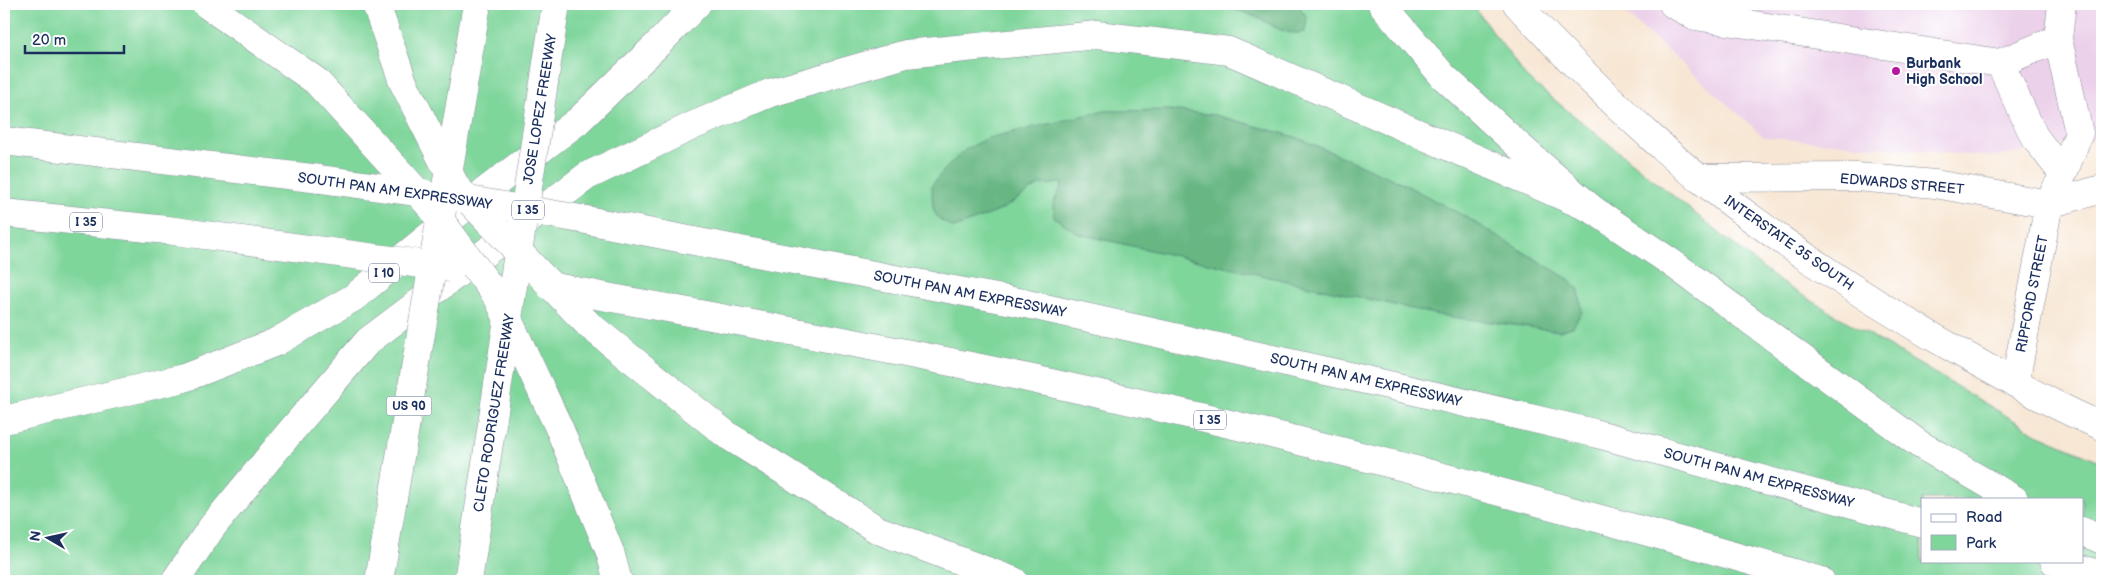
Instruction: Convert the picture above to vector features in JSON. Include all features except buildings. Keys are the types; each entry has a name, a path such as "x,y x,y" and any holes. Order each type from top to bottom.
{"main road":[{"path":"206,4 316,81 430,206 498,298 560,430 610,552 618,581"},
{"path":"376,4 403,82 456,187 589,325 727,435 878,530 1014,581"},
{"name":"US 90","path":"379,581 477,4"},
{"name":"JOSE LOPEZ FREEWAY","path":"520,245 556,4"},
{"name":"I 10","path":"4,420 184,378 276,342 353,298 484,192 578,121 660,42 696,4"},
{"path":"1382,4 1443,76 1518,145 1592,209 1672,263 1919,444 2012,498"},
{"name":"INTERSTATE 35 SOUTH","path":"1517,4 1612,102 1698,178 1842,281 1902,320 2067,412 2102,426"},
{"path":"1673,4 1695,16 1740,13 2000,63 2058,39"},
{"name":"RIPFORD STREET","path":"2015,383 2049,204 2079,133 2058,39 2062,4"},
{"path":"175,581 212,527 368,341 587,176 692,126 770,93 906,54 1096,35 1228,51 1592,209"},
{"path":"2000,63 2034,136 2063,174"},
{"name":"SOUTH PAN AM EXPRESSWAY","path":"4,142 408,190 581,219 1018,302 1594,433 1921,523"},
{"name":"EDWARDS STREET","path":"1698,178 1857,178 1936,184 2049,204 2102,189"},
{"name":"I 35","path":"4,213 167,230 455,268 849,342 1028,378 1229,424 1493,489 1694,543 1822,581"},
{"name":"CLETO RODRIGUEZ FREEWAY","path":"468,581 520,245"},
{"path":"2084,532 2102,540"},
{"path":"2057,562 2102,575"}],"shaded area":[{"name":"Burbank High School","path":"1615,4 2102,4 2102,138 1991,157 1764,137"}],"green space":[{"path":"4,4 1472,4 1526,77 1780,282 2037,434 2102,462 2102,581 4,581"},
{"path":"1211,4 1297,4 1307,17 1305,32 1290,33 1248,14"},
{"path":"1169,110 1215,115 1296,137 1398,181 1464,216 1570,280 1579,290 1582,312 1572,327 1560,331 1443,316 1079,234 1054,217 1053,204 1063,183 1039,185 999,211 954,228 941,220 934,211 932,185 965,150 988,138 1104,111"}],"place":[{"name":"Burbank High School","path":"1896,71"}]}
